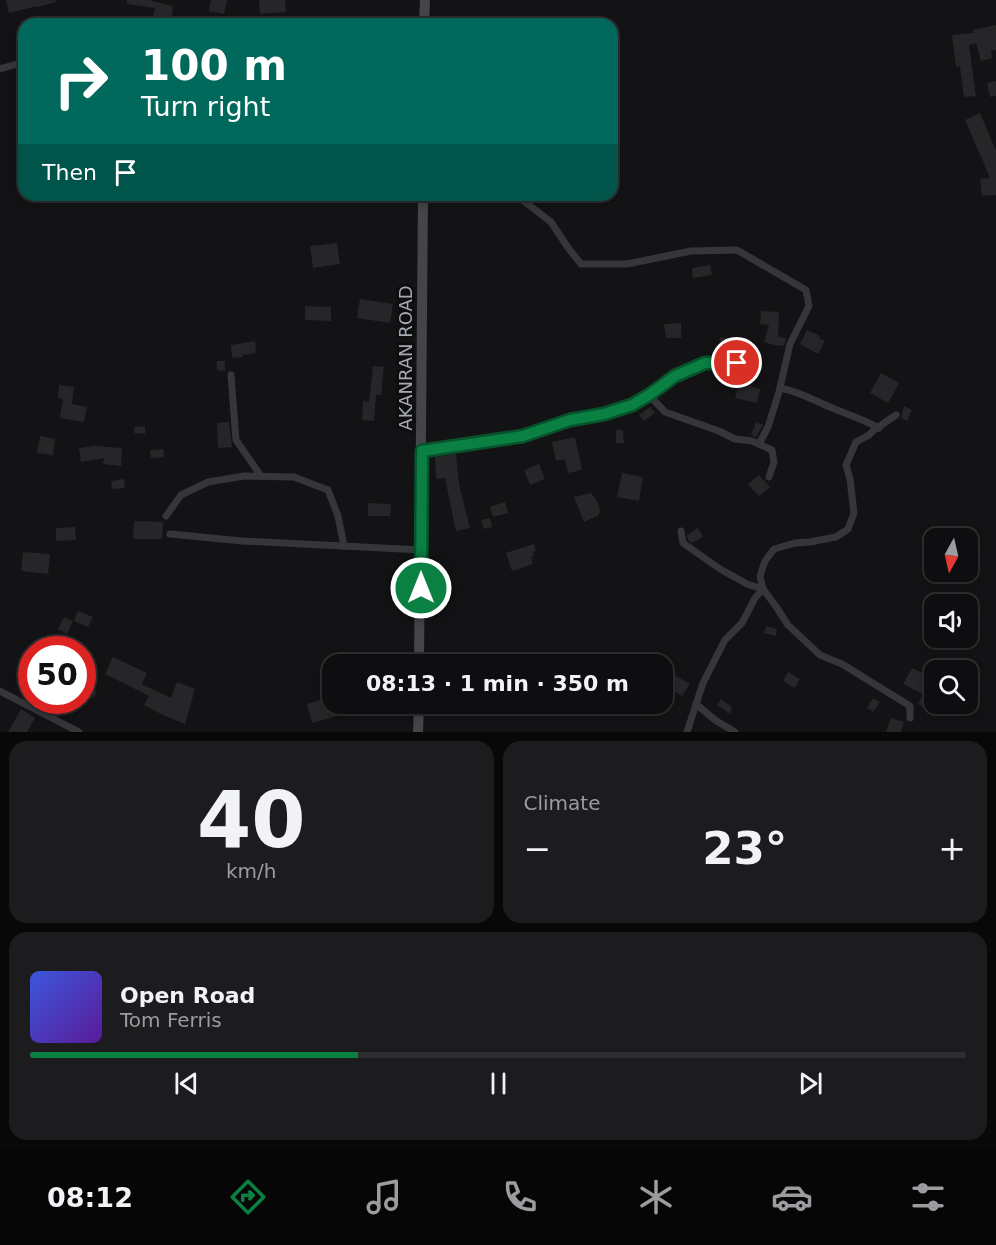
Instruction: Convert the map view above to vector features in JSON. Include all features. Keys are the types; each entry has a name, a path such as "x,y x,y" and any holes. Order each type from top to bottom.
{"main road":[{"path":"424,18 425,0"},
{"name":"AKANRAN ROAD","path":"419,654 423,201"},
{"path":"418,732 419,714"}],"street":[{"path":"0,69 18,64"},
{"path":"524,201 551,222 581,264 627,264 691,251 737,250 806,290 809,306 790,344 768,427 759,444"},
{"path":"422,451 523,436 570,420 604,414 632,405 675,376 705,363 737,363"},
{"path":"231,375 236,440 261,476"},
{"path":"780,388 793,390 879,428"},
{"path":"649,395 665,412 720,431 735,439 753,441 772,450 774,462 769,477"},
{"path":"896,415 856,442 846,465 854,513 848,529 836,537 795,543 774,549 765,561 760,576 763,590 788,625 820,655 842,664 910,706 910,718"},
{"path":"165,516 181,495 208,482 244,476 294,477 328,490 338,516 344,546"},
{"path":"681,531 683,543 703,558 747,584 763,590"},
{"path":"170,534 242,541 421,550"},
{"path":"687,732 703,683 725,640 742,623 755,598 763,590"},
{"path":"0,691 79,732"},
{"path":"696,704 715,720 735,732"}],"building":[{"path":"6,0 55,0 56,2 9,13"},
{"path":"127,0 152,0 173,6 172,18 152,18 155,8 127,4"},
{"path":"211,0 227,0 224,14 209,11"},
{"path":"259,0 285,0 286,12 260,14"},
{"path":"996,25 996,50 991,51 992,58 981,61 976,43 969,45 976,96 964,97 960,66 956,67 952,35 974,33 973,30"},
{"path":"996,81 996,96 990,97 987,83"},
{"path":"980,113 996,151 996,195 982,196 980,179 990,178 965,120"},
{"path":"337,243 340,264 313,268 310,246"},
{"path":"710,265 712,275 693,278 692,268"},
{"path":"360,299 393,304 390,323 357,318"},
{"path":"305,306 331,307 331,321 305,320"},
{"path":"761,311 779,312 778,337 786,338 784,346 764,342 769,325 760,324"},
{"path":"681,323 681,338 666,338 664,324"},
{"path":"807,330 825,341 818,354 800,344"},
{"path":"720,337 736,339 735,347 719,345"},
{"path":"255,341 256,353 232,358 231,345"},
{"path":"217,361 225,361 225,371 217,370"},
{"path":"373,366 384,367 381,395 376,395 374,421 362,420 363,401 369,402"},
{"path":"881,373 899,383 888,403 870,393"},
{"path":"739,383 760,389 757,403 735,398"},
{"path":"59,385 74,387 72,404 87,407 84,422 60,418 63,399 58,398"},
{"path":"904,406 912,410 907,421 901,418"},
{"path":"650,407 655,413 644,421 639,415"},
{"path":"229,422 232,447 218,448 217,423"},
{"path":"756,422 763,425 756,437 751,435"},
{"path":"145,426 145,434 134,433 134,427"},
{"path":"616,430 623,430 624,443 616,443"},
{"path":"40,436 55,439 53,455 37,453"},
{"path":"575,437 582,470 568,473 565,459 556,461 552,442"},
{"path":"95,446 122,448 121,466 103,464 104,458 81,462 79,448"},
{"path":"163,449 164,457 151,458 150,450"},
{"path":"456,454 459,484 470,528 456,531 445,478 436,479 435,457"},
{"path":"539,464 545,479 530,485 524,470"},
{"path":"622,473 643,477 639,501 617,497"},
{"path":"759,475 770,487 759,496 748,484"},
{"path":"124,479 125,488 112,489 111,481"},
{"path":"591,493 597,501 599,515 584,522 574,497"},
{"path":"505,502 508,513 493,517 490,507"},
{"path":"368,503 391,504 390,516 368,516"},
{"path":"490,518 492,527 484,529 481,520"},
{"path":"134,521 163,522 162,539 133,539"},
{"path":"75,527 76,540 56,541 56,528"},
{"path":"698,528 703,537 692,543 688,540 687,535"},
{"path":"534,544 536,551 531,557 533,564 512,571 506,553"},
{"path":"23,552 50,554 48,574 21,571"},
{"path":"78,611 93,617 88,627 74,621"},
{"path":"64,617 73,621 67,634 58,629"},
{"path":"766,626 777,629 776,636 764,633"},
{"path":"113,657 147,673 142,684 171,698 177,682 195,689 185,724 144,705 149,696 105,674"},
{"path":"912,668 924,674 924,707 918,704 923,694 903,684"},
{"path":"788,672 800,679 795,688 783,681"},
{"path":"673,674 690,684 682,696 673,690"},
{"path":"873,698 880,702 873,712 867,708"},
{"path":"322,699 322,714 344,714 312,723 307,704"},
{"path":"721,699 732,707 730,714 717,705"},
{"path":"18,714 29,714 35,718 27,732 8,732"},
{"path":"891,718 904,722 901,732 886,732"}],"route":[{"path":"421,588 422,451 523,436 570,420 604,414 632,405 675,376 705,363 737,363"}]}
